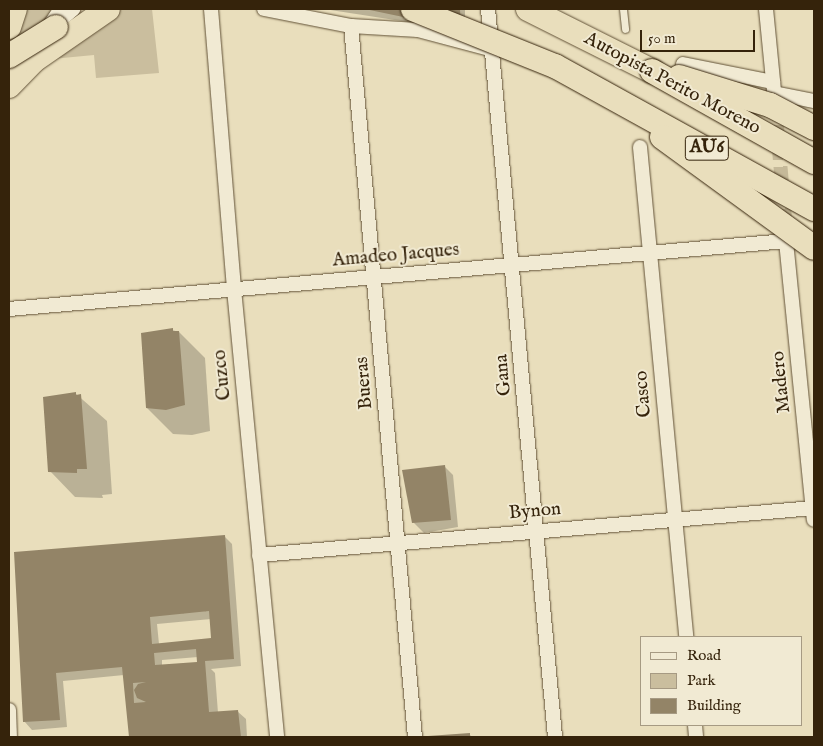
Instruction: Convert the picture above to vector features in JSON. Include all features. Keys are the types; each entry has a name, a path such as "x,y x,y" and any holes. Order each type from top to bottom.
{"highway":[{"path":"9,27 15,9"},
{"path":"9,56 56,27 96,9"},
{"path":"9,86 33,61 108,9"},
{"name":"Autopista Perito Moreno","path":"413,9 498,41 599,89 814,208"},
{"name":"Autopista Perito Moreno","path":"528,9 652,71 814,162"},
{"path":"652,71 696,80 770,105 814,128"},
{"path":"599,89 736,194 814,248"}],"street":[{"path":"9,77 48,31 62,9"},
{"path":"48,31 73,9"},
{"name":"Cuzco","path":"211,9 234,289 278,737"},
{"path":"264,9 351,26 418,30 491,49"},
{"name":"Gana","path":"488,9 556,737"},
{"path":"766,9 774,92"},
{"name":"Bueras","path":"351,26 415,737"},
{"path":"683,64 774,92 814,101"},
{"name":"Casco","path":"640,147 686,636"},
{"name":"Amadeo Jacques","path":"9,309 786,241"},
{"name":"Madero","path":"786,241 814,512"},
{"name":"Bynon","path":"259,555 674,520 814,512"},
{"path":"9,710 10,737"}],"lane":[{"path":"622,9 625,29"}],"green space":[{"path":"25,9 56,9 9,58 20,28"},
{"path":"95,9 152,9 159,73 96,78 94,55 52,59"}],"building":[{"path":"365,9 460,9 461,34 408,18"},
{"path":"173,328 173,331 179,331 185,405 166,410 146,408 141,333"},
{"path":"76,392 76,395 81,394 87,469 77,469 77,473 48,472 43,397"},
{"path":"445,465 451,520 412,523 402,470"},
{"path":"225,535 234,659 205,661 209,712 238,710 241,737 129,737 122,667 56,673 60,720 23,722 14,552","holes":["209,611 211,638 152,644 150,617","196,649 197,662 155,665 154,653","146,682 138,684 134,690 137,698 146,702 134,703 133,683"]},
{"path":"470,733 470,737 428,737 428,736"}],"tunnel":[{"path":"775,104 786,230"}]}
